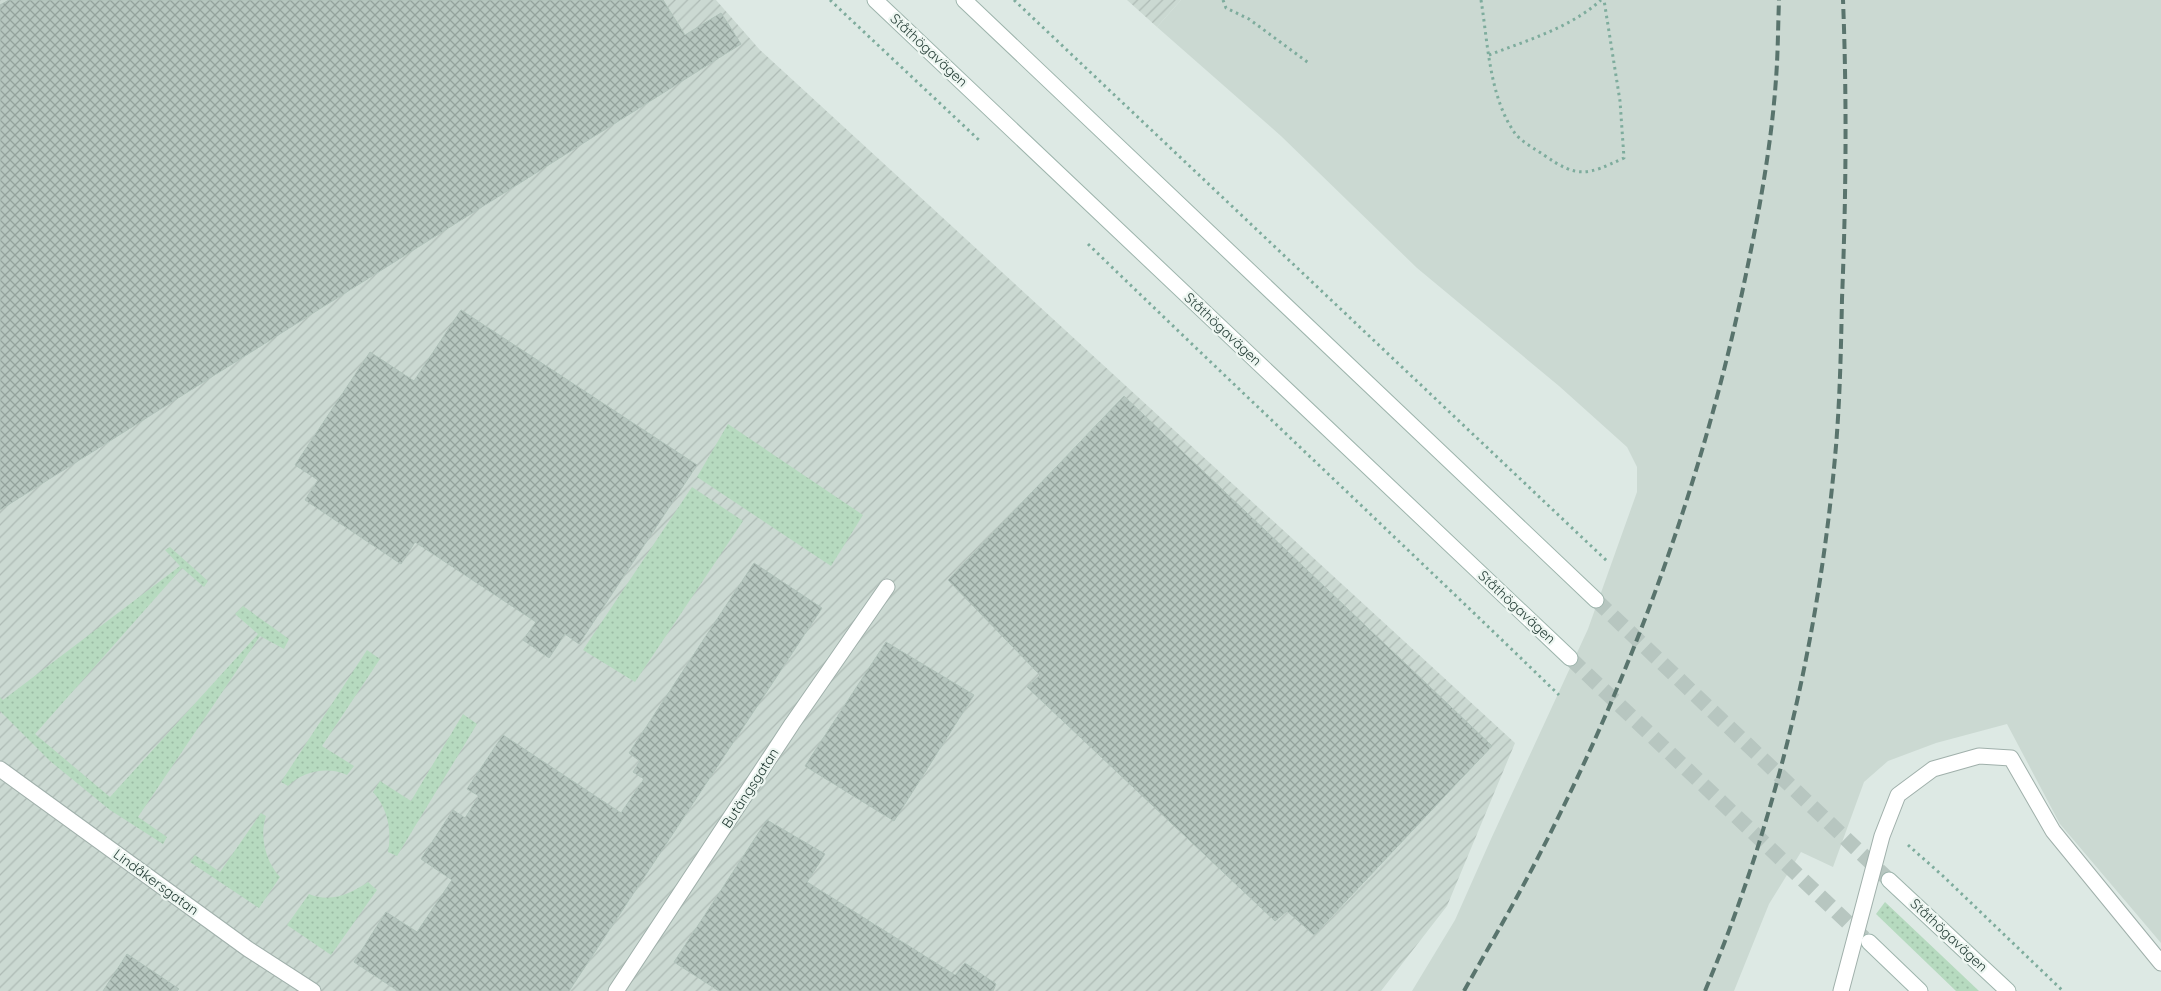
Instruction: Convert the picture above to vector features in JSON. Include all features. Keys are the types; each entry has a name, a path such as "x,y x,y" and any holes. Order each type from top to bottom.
{"main road":[{"name":"Ståthögavägen","path":"875,0 1570,658"},
{"path":"964,0 1596,600"},
{"name":"Butängsgatan","path":"616,991 792,724 888,586"},
{"path":"1841,991 1882,836 1898,795 1934,769 1979,756 2011,758 2053,831 2161,963"},
{"name":"Lindåkersgatan","path":"0,769 248,949 314,991"},
{"name":"Ståthögavägen","path":"1889,880 2008,991"},
{"path":"1869,942 1920,991"}],"path":[{"path":"830,0 987,147"},
{"path":"1014,0 1606,561"},
{"path":"1222,0 1226,8 1249,19 1310,64"},
{"path":"1481,0 1492,76 1500,103 1514,133 1564,169 1585,173 1624,158 1620,101 1603,0 1587,13 1556,29 1489,55"},
{"path":"1086,241 1559,695"},
{"path":"1902,840 1943,876 2063,991"}],"shaded area":[{"path":"0,0 716,0 760,50 1515,743 1447,906 1381,991 0,991"},
{"path":"1127,0 1181,0 1157,27"},
{"path":"1181,0 2161,0 2161,943 2060,824 2007,724 1936,743 1888,761 1864,782 1833,867 1801,852 1769,904 1734,991 1412,991 1455,920 1588,629 1637,492 1637,467 1627,447 1559,386 1417,268 1281,136 1157,27"}],"green space":[{"path":"728,424 863,515 831,566 697,477"},
{"path":"692,487 743,521 635,682 583,650"},
{"path":"170,547 208,581 204,587 182,568 35,734 110,797 258,634 235,614 243,606 289,639 284,649 260,636 138,817 167,837 163,844 110,810 50,761 0,711 0,697 3,700 180,566 165,550"},
{"path":"367,650 380,659 322,746 354,766 347,775 340,772 316,771 301,777 288,786 281,782"},
{"path":"463,714 477,724 397,856 388,852 388,820 382,805 373,792 380,781 411,801"},
{"path":"261,813 266,816 263,832 265,849 271,864 280,877 259,908 190,862 195,855 220,872"},
{"path":"368,882 377,890 331,955 287,925 309,894 325,898 340,896"},
{"path":"1885,902 1979,991 1956,991 1876,914"}],"building":[{"path":"9,0 663,0 685,35 721,13 741,44 0,510 0,5"},
{"path":"461,310 697,465 579,644 565,634 549,658 523,640 536,622 415,542 401,564 305,500 318,480 295,465 370,352 414,381"},
{"path":"1124,396 1492,746 1314,935 1287,911 1275,921 1027,687 1040,675 948,580"},
{"path":"754,563 822,608 569,991 398,991 354,962 386,912 417,932 452,880 421,859 453,810 465,818 479,796 467,789 503,735 621,813 644,779 633,772 640,761 629,753"},
{"path":"886,642 974,695 894,821 805,766"},
{"path":"767,820 825,854 807,882 955,975 965,963 996,984 993,991 719,991 674,962"},
{"path":"127,954 179,989 177,991 103,991"}],"tunnel":[{"path":"1596,600 1889,880"},
{"path":"1570,658 1865,939"}],"railway":[{"path":"1464,991 1533,867 1600,729 1630,658 1682,515 1725,368 1758,214 1774,106 1779,0"},
{"path":"1705,991 1754,859 1792,724 1807,655 1829,516 1836,446 1841,354 1845,112 1843,0"}]}
